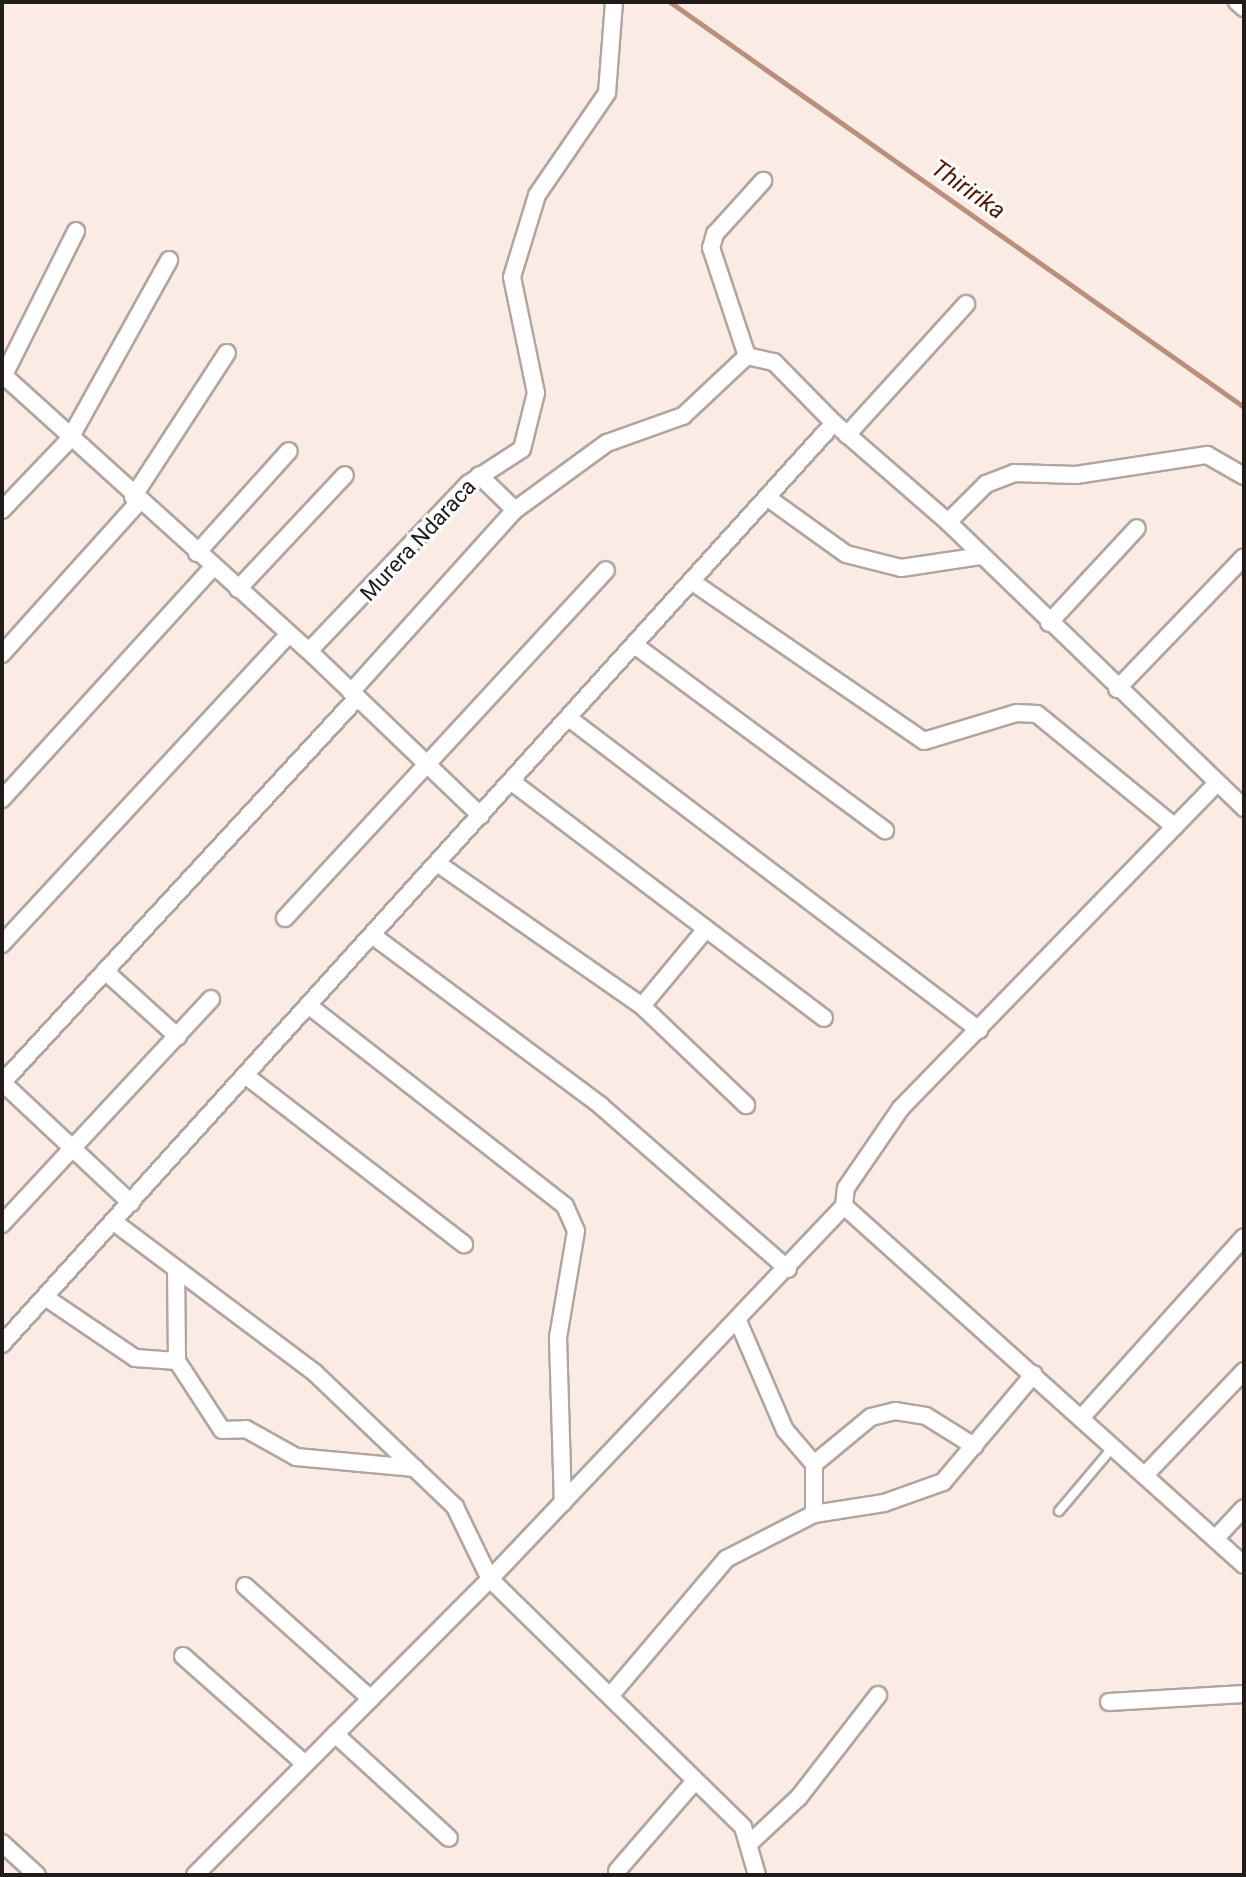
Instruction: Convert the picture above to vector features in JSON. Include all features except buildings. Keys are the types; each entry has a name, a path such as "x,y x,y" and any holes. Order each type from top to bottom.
{"street":[{"name":"Murera Ndaraca","path":"309,651 479,475 514,458 534,423 536,393 512,277 537,195 607,93 614,2"},
{"path":"1237,2 1244,8"},
{"path":"747,356 711,248 715,234 763,181"},
{"path":"76,231 3,375 69,440 309,651 481,816"},
{"path":"2,510 69,440 169,260"},
{"path":"847,435 966,304"},
{"path":"2,654 136,499 227,353"},
{"path":"747,356 774,362 847,435 948,522 1117,689 1244,808"},
{"path":"131,1203 2,1083 354,695 515,510 607,443 683,416 747,356"},
{"path":"2,1344 694,583 834,423"},
{"path":"197,553 289,451"},
{"path":"948,522 986,484 1014,473 1076,475 1207,455 1244,476"},
{"path":"238,589 345,475"},
{"path":"479,475 515,510"},
{"path":"768,498 846,554 901,568 980,556"},
{"path":"1049,623 1137,528"},
{"path":"1117,689 1244,557"},
{"path":"2,799 213,567"},
{"path":"285,918 606,570"},
{"path":"694,583 924,741 1017,713 1037,714 1175,827"},
{"path":"2,944 289,634"},
{"path":"636,646 885,830"},
{"path":"570,719 979,1030"},
{"path":"512,782 824,1018"},
{"path":"195,1875 490,1579 788,1269 844,1206 846,1188 901,1108 1217,783"},
{"path":"437,863 642,1006 746,1105"},
{"path":"642,1006 706,929"},
{"path":"372,935 601,1106 788,1269"},
{"path":"105,971 178,1037"},
{"path":"2,1224 211,999"},
{"path":"308,1005 565,1206 576,1231 558,1337 563,1503"},
{"path":"245,1075 464,1244"},
{"path":"844,1206 1244,1565"},
{"path":"114,1222 315,1373 455,1507 490,1579 695,1781 751,1842 757,1875"},
{"path":"1082,1417 1244,1237"},
{"path":"176,1270 177,1361 222,1430 246,1429 296,1457 414,1468"},
{"path":"45,1297 135,1358 177,1361"},
{"path":"738,1321 785,1430 814,1464 814,1514"},
{"path":"1145,1475 1244,1371"},
{"path":"610,1696 726,1559 814,1514 922,1493 943,1482 1034,1374"},
{"path":"814,1464 871,1417 895,1411 926,1416 974,1446"},
{"path":"1215,1539 1244,1508"},
{"path":"245,1586 371,1699"},
{"path":"183,1656 305,1764"},
{"path":"1109,1702 1244,1694"},
{"path":"751,1842 799,1797 878,1695"},
{"path":"335,1734 449,1838"},
{"path":"617,1871 695,1781"},
{"path":"2,1843 37,1875"}],"lane":[{"path":"1059,1511 1114,1447"}],"waterway":[{"name":"Thiririka","path":"670,2 1244,407"}]}
